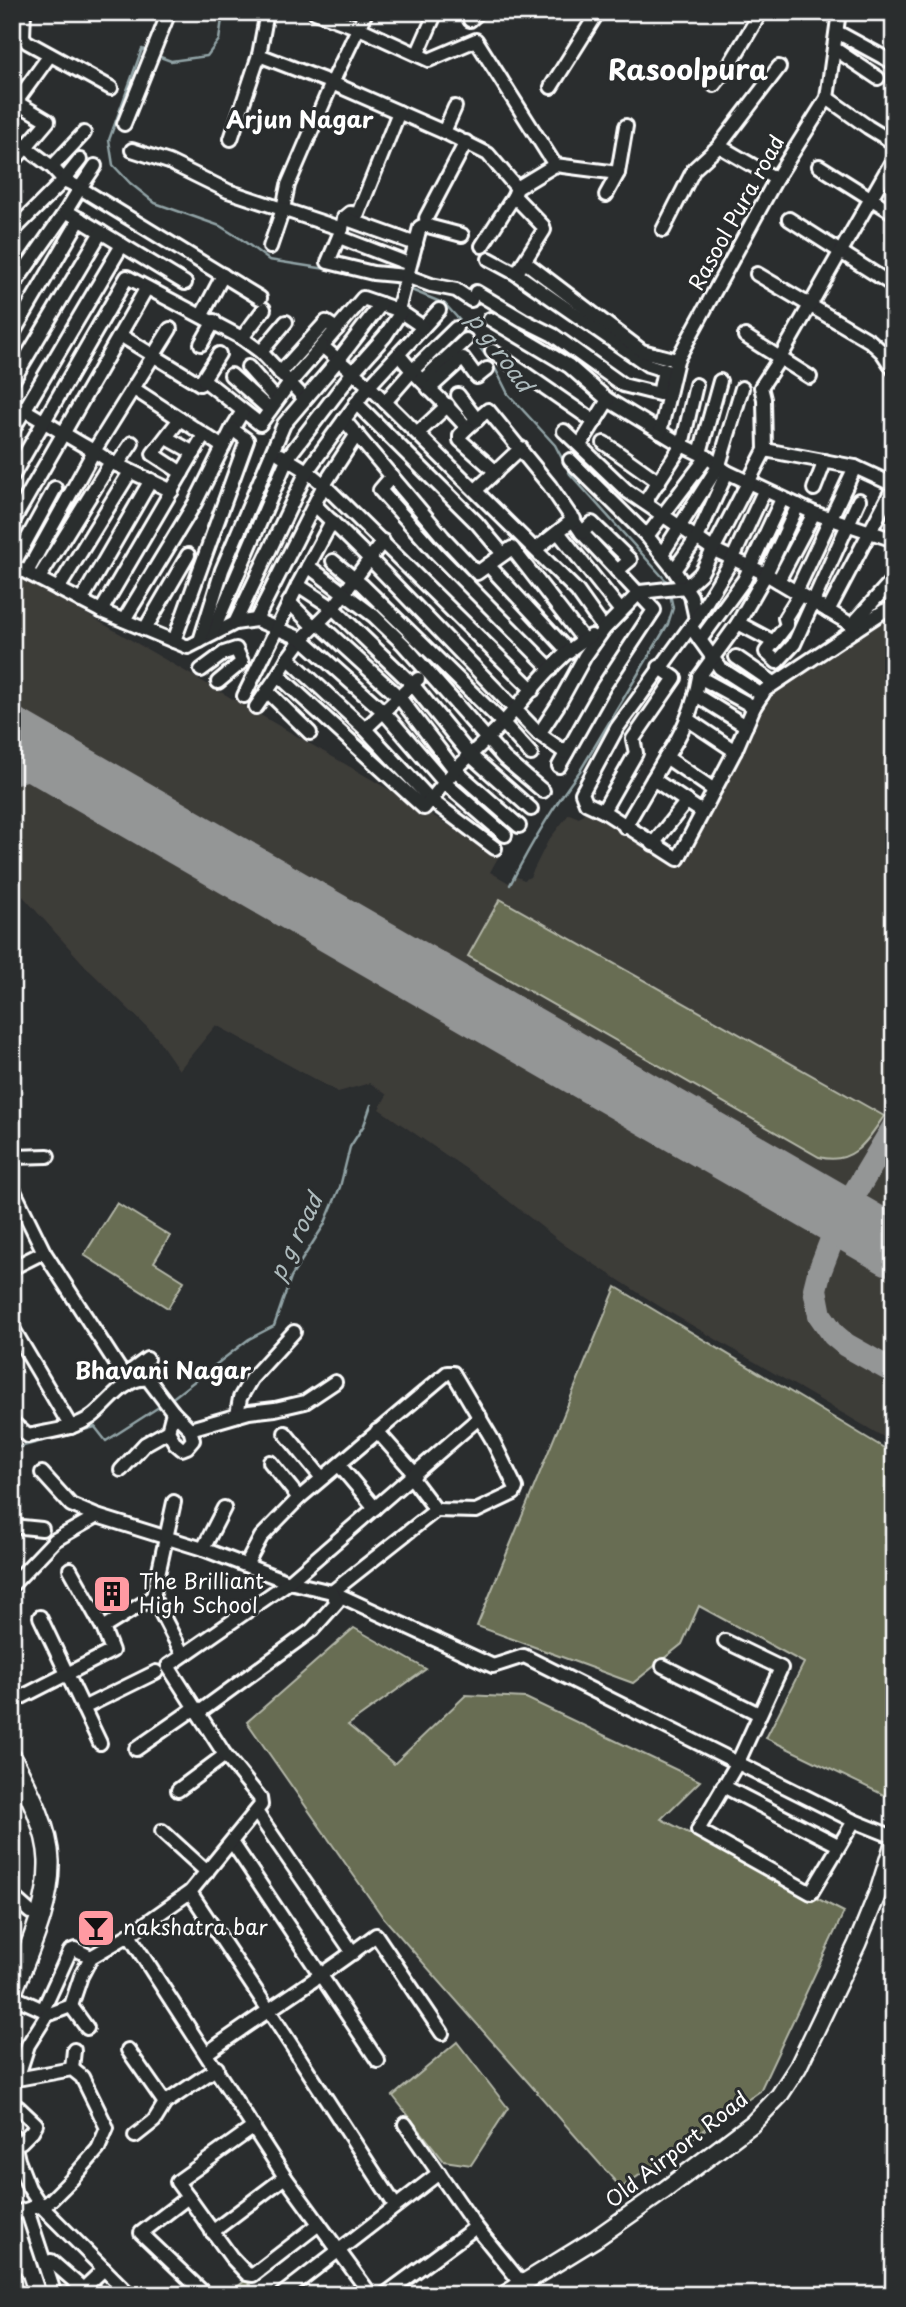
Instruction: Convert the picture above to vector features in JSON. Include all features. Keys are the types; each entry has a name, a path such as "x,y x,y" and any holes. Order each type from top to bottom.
{"highway":[{"path":"12,1759 43,1830 49,1861 46,1895 12,1994"},
{"path":"12,1778 35,1836 39,1864 30,1912 12,1960"},
{"path":"12,2280 17,2295"}],"main road":[{"name":"Old Airport Road","path":"504,2295 526,2289 662,2192 752,2124 779,2096 797,2067 856,1944 879,1890 894,1839"}],"street":[{"path":"24,12 23,37 27,42 111,88"},
{"path":"124,124 169,12"},
{"path":"231,139 259,55 267,12"},
{"path":"315,12 359,28 429,60 476,40 555,165"},
{"path":"270,247 288,186 366,12"},
{"path":"418,53 436,12"},
{"path":"551,87 598,12"},
{"path":"713,85 730,64 761,12"},
{"name":"Rasool Pura road","path":"660,432 671,368 776,179 827,98 839,12"},
{"path":"837,32 894,63"},
{"path":"835,49 878,78"},
{"path":"12,159 14,160 48,121 14,103 50,55"},
{"path":"259,55 332,83 488,154 544,230 525,262 515,273"},
{"path":"663,230 695,169 719,146 779,67"},
{"path":"827,98 894,142"},
{"path":"444,132 455,107"},
{"path":"399,112 358,214 350,214 328,262 373,273 407,272"},
{"path":"606,195 618,173 626,127"},
{"path":"52,167 84,133"},
{"path":"12,137 52,167 64,180 223,275 262,304 242,338"},
{"path":"426,218 466,142"},
{"path":"719,146 776,179"},
{"path":"132,150 169,162 228,191 342,228 416,244"},
{"path":"539,734 585,656 621,611 646,592 681,587 701,573 765,450 764,399 761,387 894,158"},
{"path":"12,232 64,180 80,160"},
{"path":"482,246 516,192 555,165 618,173"},
{"path":"13,284 95,166"},
{"path":"819,166 894,214"},
{"path":"66,211 185,283"},
{"path":"12,335 79,219"},
{"path":"789,219 894,286"},
{"path":"224,653 224,628 288,457 384,336 400,306 420,227 424,225 462,235"},
{"path":"342,228 431,285 473,296 553,335 623,384 659,394 671,368"},
{"path":"12,382 101,232"},
{"path":"12,431 18,406 122,245"},
{"path":"489,259 515,273 648,365 671,368"},
{"path":"525,262 642,351 671,368"},
{"path":"109,267 242,338 261,352 304,398"},
{"path":"757,274 870,341 882,352 894,370"},
{"path":"201,344 223,275"},
{"path":"12,477 127,277"},
{"path":"12,523 146,289"},
{"path":"174,641 247,439 289,384 363,298 400,306 423,327"},
{"path":"200,641 222,570 284,424 381,304"},
{"path":"224,628 307,471 369,386 439,310"},
{"path":"490,319 569,366 608,400 748,483 831,520 892,535"},
{"path":"261,352 285,322"},
{"path":"280,373 326,322 337,329"},
{"path":"385,402 456,328"},
{"path":"33,575 94,451 170,329"},
{"path":"120,335 200,384 219,354"},
{"path":"745,336 810,377"},
{"path":"426,385 466,341"},
{"path":"322,346 369,386 536,549 577,591 604,629"},
{"path":"492,351 595,422"},
{"path":"399,355 426,385 472,424"},
{"path":"426,385 463,358 478,377 486,369"},
{"path":"248,367 274,405"},
{"path":"231,375 274,405"},
{"path":"204,380 260,424"},
{"path":"647,536 703,455 720,381"},
{"path":"645,502 682,445 696,385"},
{"path":"674,570 697,538 723,469 742,388"},
{"path":"134,389 223,447"},
{"path":"458,395 472,424"},
{"path":"480,399 521,448 582,533 617,571 646,592 654,610 604,686 559,766"},
{"path":"580,445 608,400"},
{"path":"356,403 477,523 503,554"},
{"path":"418,433 448,405"},
{"path":"18,406 114,464 172,491"},
{"path":"488,410 460,435 460,440 496,472"},
{"path":"124,620 195,503 243,411"},
{"path":"180,419 153,454 183,473"},
{"path":"344,420 477,573 512,548 583,639"},
{"path":"232,429 247,439"},
{"path":"564,431 627,491 680,527 714,550 766,574 853,627"},
{"path":"257,620 324,485 358,434"},
{"path":"101,611 204,435"},
{"path":"167,438 194,453"},
{"path":"33,575 132,443"},
{"path":"604,443 659,482"},
{"path":"476,490 521,448"},
{"path":"765,450 855,467 894,485 828,611"},
{"path":"271,451 288,457 324,485 533,690"},
{"path":"570,460 647,536 674,570 681,587 691,596 693,623 700,640 720,668 762,695"},
{"path":"814,489 825,461"},
{"path":"855,467 785,618 787,625 766,652 777,663 794,644 859,500"},
{"path":"662,554 723,469"},
{"path":"58,589 130,472"},
{"path":"393,476 380,489 437,554 551,669"},
{"path":"81,601 151,480"},
{"path":"55,488 13,565 101,611 188,647 224,628 257,620 302,639 383,711 444,783 505,835"},
{"path":"764,491 733,558 693,623 617,728 582,793 586,803 678,859 762,695 774,683 853,627 894,608"},
{"path":"700,640 744,580 782,499"},
{"path":"315,505 539,734 566,753"},
{"path":"625,827 677,742 696,695 699,677 738,623 766,574 797,505"},
{"path":"778,581 814,513"},
{"path":"536,549 574,519"},
{"path":"244,696 276,627 332,521"},
{"path":"558,532 621,611"},
{"path":"256,707 302,639 333,608 383,541"},
{"path":"145,629 188,555"},
{"path":"333,561 503,723 531,754"},
{"path":"488,565 569,652"},
{"path":"308,566 374,616 503,758 543,791"},
{"path":"853,627 894,578"},
{"path":"298,585 333,608 412,684 470,755 531,809"},
{"path":"289,602 314,627"},
{"path":"314,627 318,623 399,696 455,770 519,826"},
{"path":"738,623 774,642"},
{"path":"278,675 424,808 455,770 516,710 551,669 583,639 604,629"},
{"path":"201,670 224,653 236,649 242,662 218,682"},
{"path":"736,657 774,683"},
{"path":"288,658 365,729 431,800 495,848"},
{"path":"603,811 636,753 633,739 675,678 659,667"},
{"path":"365,729 427,672"},
{"path":"699,677 754,707"},
{"path":"267,691 310,733"},
{"path":"696,695 746,726"},
{"path":"687,719 735,751"},
{"path":"666,757 714,790"},
{"path":"653,779 702,812"},
{"path":"653,844 687,802"},
{"path":"12,1157 48,1156"},
{"path":"12,1187 44,1252 125,1381"},
{"path":"12,1268 44,1252"},
{"path":"12,1327 71,1427"},
{"path":"237,1415 240,1398 251,1379 294,1332"},
{"path":"12,1422 28,1436 71,1427 90,1417 147,1359"},
{"path":"246,1565 261,1537 299,1498 447,1373 453,1373 480,1417 516,1488 514,1493 476,1511 436,1510 332,1592"},
{"path":"125,1381 148,1379 190,1429 193,1440 182,1449 167,1431"},
{"path":"190,1429 237,1415 305,1402 335,1382"},
{"path":"121,1470 145,1444 167,1431 173,1412"},
{"path":"71,2007 81,1976 91,1957 130,1935 190,1892 261,1805 260,1798 225,1755 168,1666 289,1582 480,1417"},
{"path":"377,1431 413,1475 436,1510"},
{"path":"285,1433 322,1478"},
{"path":"270,1462 299,1498"},
{"path":"340,1465 375,1508"},
{"path":"41,1473 71,1505 97,1516 202,1549 289,1582 332,1592 492,1666 524,1656 894,1839"},
{"path":"174,1502 153,1597 183,1655"},
{"path":"202,1549 224,1508"},
{"path":"12,1585 55,1540 97,1516"},
{"path":"12,1525 42,1529"},
{"path":"12,1702 112,1651 103,1628 70,1569"},
{"path":"136,1749 197,1711 312,1630 337,1602 332,1592"},
{"path":"103,1628 153,1597"},
{"path":"40,1617 100,1743"},
{"path":"725,1641 781,1668 738,1762 698,1830 811,1893 854,1821"},
{"path":"663,1666 759,1714"},
{"path":"83,1708 156,1672"},
{"path":"178,1790 225,1755"},
{"path":"723,1786 838,1845"},
{"path":"257,1813 353,1953"},
{"path":"162,1831 207,1872"},
{"path":"232,1842 378,2061"},
{"path":"190,1892 395,2205"},
{"path":"12,1896 30,1912"},
{"path":"130,1935 285,2177 370,2295"},
{"path":"207,2053 268,2008 321,1976 376,1935 442,2033"},
{"path":"15,2081 70,1951 75,1949 91,1957"},
{"path":"12,1994 45,2012 71,2007"},
{"path":"71,2007 87,2028"},
{"path":"72,2069 74,2050"},
{"path":"128,2050 164,2104"},
{"path":"135,2136 155,2121 164,2104 217,2068"},
{"path":"15,2081 72,2069"},
{"path":"12,2214 48,2203 98,2149 107,2128 82,2077 72,2069"},
{"path":"12,2109 19,2107 36,2124 21,2143 13,2138"},
{"path":"405,2124 476,2227 526,2289"},
{"path":"254,2127 177,2182 243,2271 253,2274 319,2224"},
{"path":"13,2138 18,2161 29,2188 41,2206 130,2295"},
{"path":"281,2295 439,2173"},
{"path":"212,2232 285,2177"},
{"path":"188,2197 141,2233 206,2295"},
{"path":"27,2210 55,2295"},
{"path":"384,2295 476,2227"},
{"path":"51,2261 82,2293 104,2269"}],"shaded area":[{"path":"12,571 499,856 490,872 509,883 515,876 524,880 530,877 548,841 569,814 579,818 589,808 680,864 760,705 843,641 894,611 894,1443 659,1306 566,1246 478,1177 379,1109 387,1095 370,1083 338,1092 216,1025 179,1070 155,1035 89,970 12,884"}],"green space":[{"path":"500,899 884,1116 865,1142 850,1155 831,1159 819,1157 468,956"},
{"path":"117,1203 170,1236 154,1262 184,1281 168,1308 84,1255"},
{"path":"616,1287 894,1454 894,1800 766,1738 804,1663 699,1606 682,1644 633,1683 477,1626"},
{"path":"354,1628 426,1669 348,1725 394,1764 466,1695 526,1698 700,1781 661,1819 844,1912 760,2091 621,2188 382,1916 247,1722"},
{"path":"457,2042 508,2108 471,2165 444,2161 393,2096"},
{"path":"246,2280 258,2295 227,2295"}],"waterway":[{"name":"p g road","path":"155,55 171,61 207,56 219,40 223,12"},
{"name":"p g road","path":"149,52 142,49 109,140 113,165 155,203 220,226 269,260 345,272"},
{"name":"p g road","path":"386,279 399,285"},
{"name":"p g road","path":"409,289 445,304 463,324 496,370 508,394 555,445 570,474 669,584"},
{"name":"p g road","path":"510,885 542,826 580,771 668,624 673,608 670,594"},
{"name":"p g road","path":"170,1400 249,1339 274,1326 291,1277 324,1225 340,1187 350,1147 364,1125 371,1105"},
{"path":"12,1449 95,1427 106,1441 162,1405"}],"taxiway":[{"path":"12,722 73,773"},
{"path":"12,773 38,765 62,767"},
{"path":"894,1127 841,1216 815,1289 820,1315 834,1335 846,1345 894,1372"}],"runway":[{"path":"12,738 894,1247"}],"place":[{"name":"The Brilliant High School","path":"112,1594"},
{"name":"nakshatra bar","path":"96,1928"}],"district":[{"name":"Rasoolpura","path":"688,70"},
{"name":"Arjun Nagar","path":"300,120"},
{"name":"Bhavani Nagar","path":"163,1371"}]}
